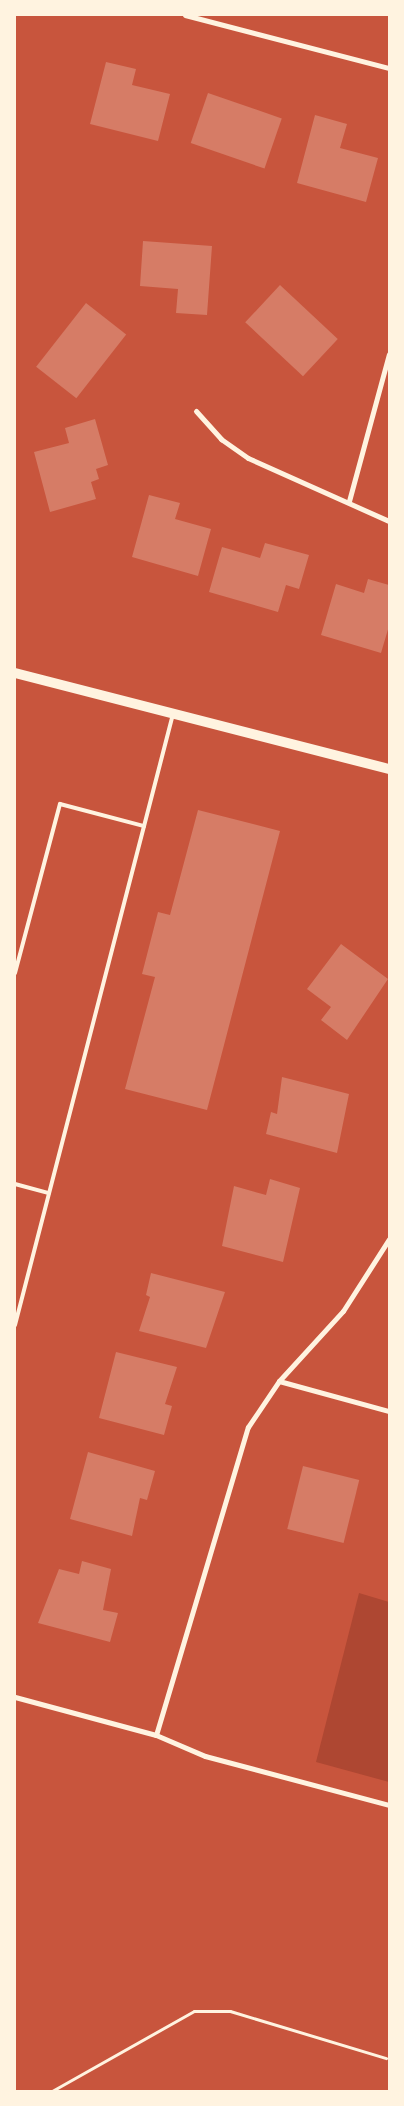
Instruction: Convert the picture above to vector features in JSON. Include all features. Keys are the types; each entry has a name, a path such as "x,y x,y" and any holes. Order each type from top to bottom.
{"main road":[{"path":"15,673 389,769"}],"street":[{"path":"185,15 389,68"},
{"path":"349,501 389,354"},
{"path":"196,412 221,439 248,458 349,501 389,521"},
{"path":"156,1735 172,1695 235,1463 248,1427 278,1382 343,1311 389,1239"},
{"path":"278,1382 389,1411"},
{"path":"15,1697 156,1735 205,1756 389,1805"}],"lane":[{"path":"15,1325 173,714"},
{"path":"15,973 60,804 144,826"},
{"path":"15,1184 49,1193"}],"path":[{"path":"52,2091 194,2011 230,2011 386,2058"}],"shaded area":[{"path":"359,1593 389,1602 389,1782 316,1762"}],"building":[{"path":"106,62 136,69 132,85 170,94 158,141 90,124"},
{"path":"208,93 282,118 264,169 191,143"},
{"path":"315,115 347,124 340,148 378,158 366,202 297,183"},
{"path":"143,241 212,246 207,315 176,313 178,289 140,286"},
{"path":"280,285 338,339 303,376 245,322"},
{"path":"86,303 126,334 76,398 36,367"},
{"path":"95,419 108,465 96,469 99,479 91,482 96,499 50,512 34,452 69,443 65,428"},
{"path":"149,495 180,503 175,519 211,529 198,576 132,557"},
{"path":"265,543 309,555 299,589 286,585 278,612 209,592 222,547 260,558"},
{"path":"368,579 389,585 389,626 381,653 321,635 336,584 364,593"},
{"path":"198,810 280,831 207,1110 125,1089 155,977 142,974 158,912 170,915"},
{"path":"341,944 388,979 347,1040 321,1020 331,1007 307,989"},
{"path":"282,1077 349,1094 337,1153 266,1134 271,1112 277,1114"},
{"path":"270,1179 300,1188 283,1262 222,1246 234,1186 266,1195"},
{"path":"151,1273 225,1292 206,1348 139,1331 150,1297 146,1295"},
{"path":"116,1352 177,1367 165,1404 172,1406 164,1435 99,1418"},
{"path":"88,1452 155,1471 147,1500 140,1498 132,1536 70,1519"},
{"path":"303,1466 359,1480 344,1543 287,1529"},
{"path":"82,1561 111,1569 103,1610 118,1613 110,1642 38,1623 59,1569 79,1574"}]}
